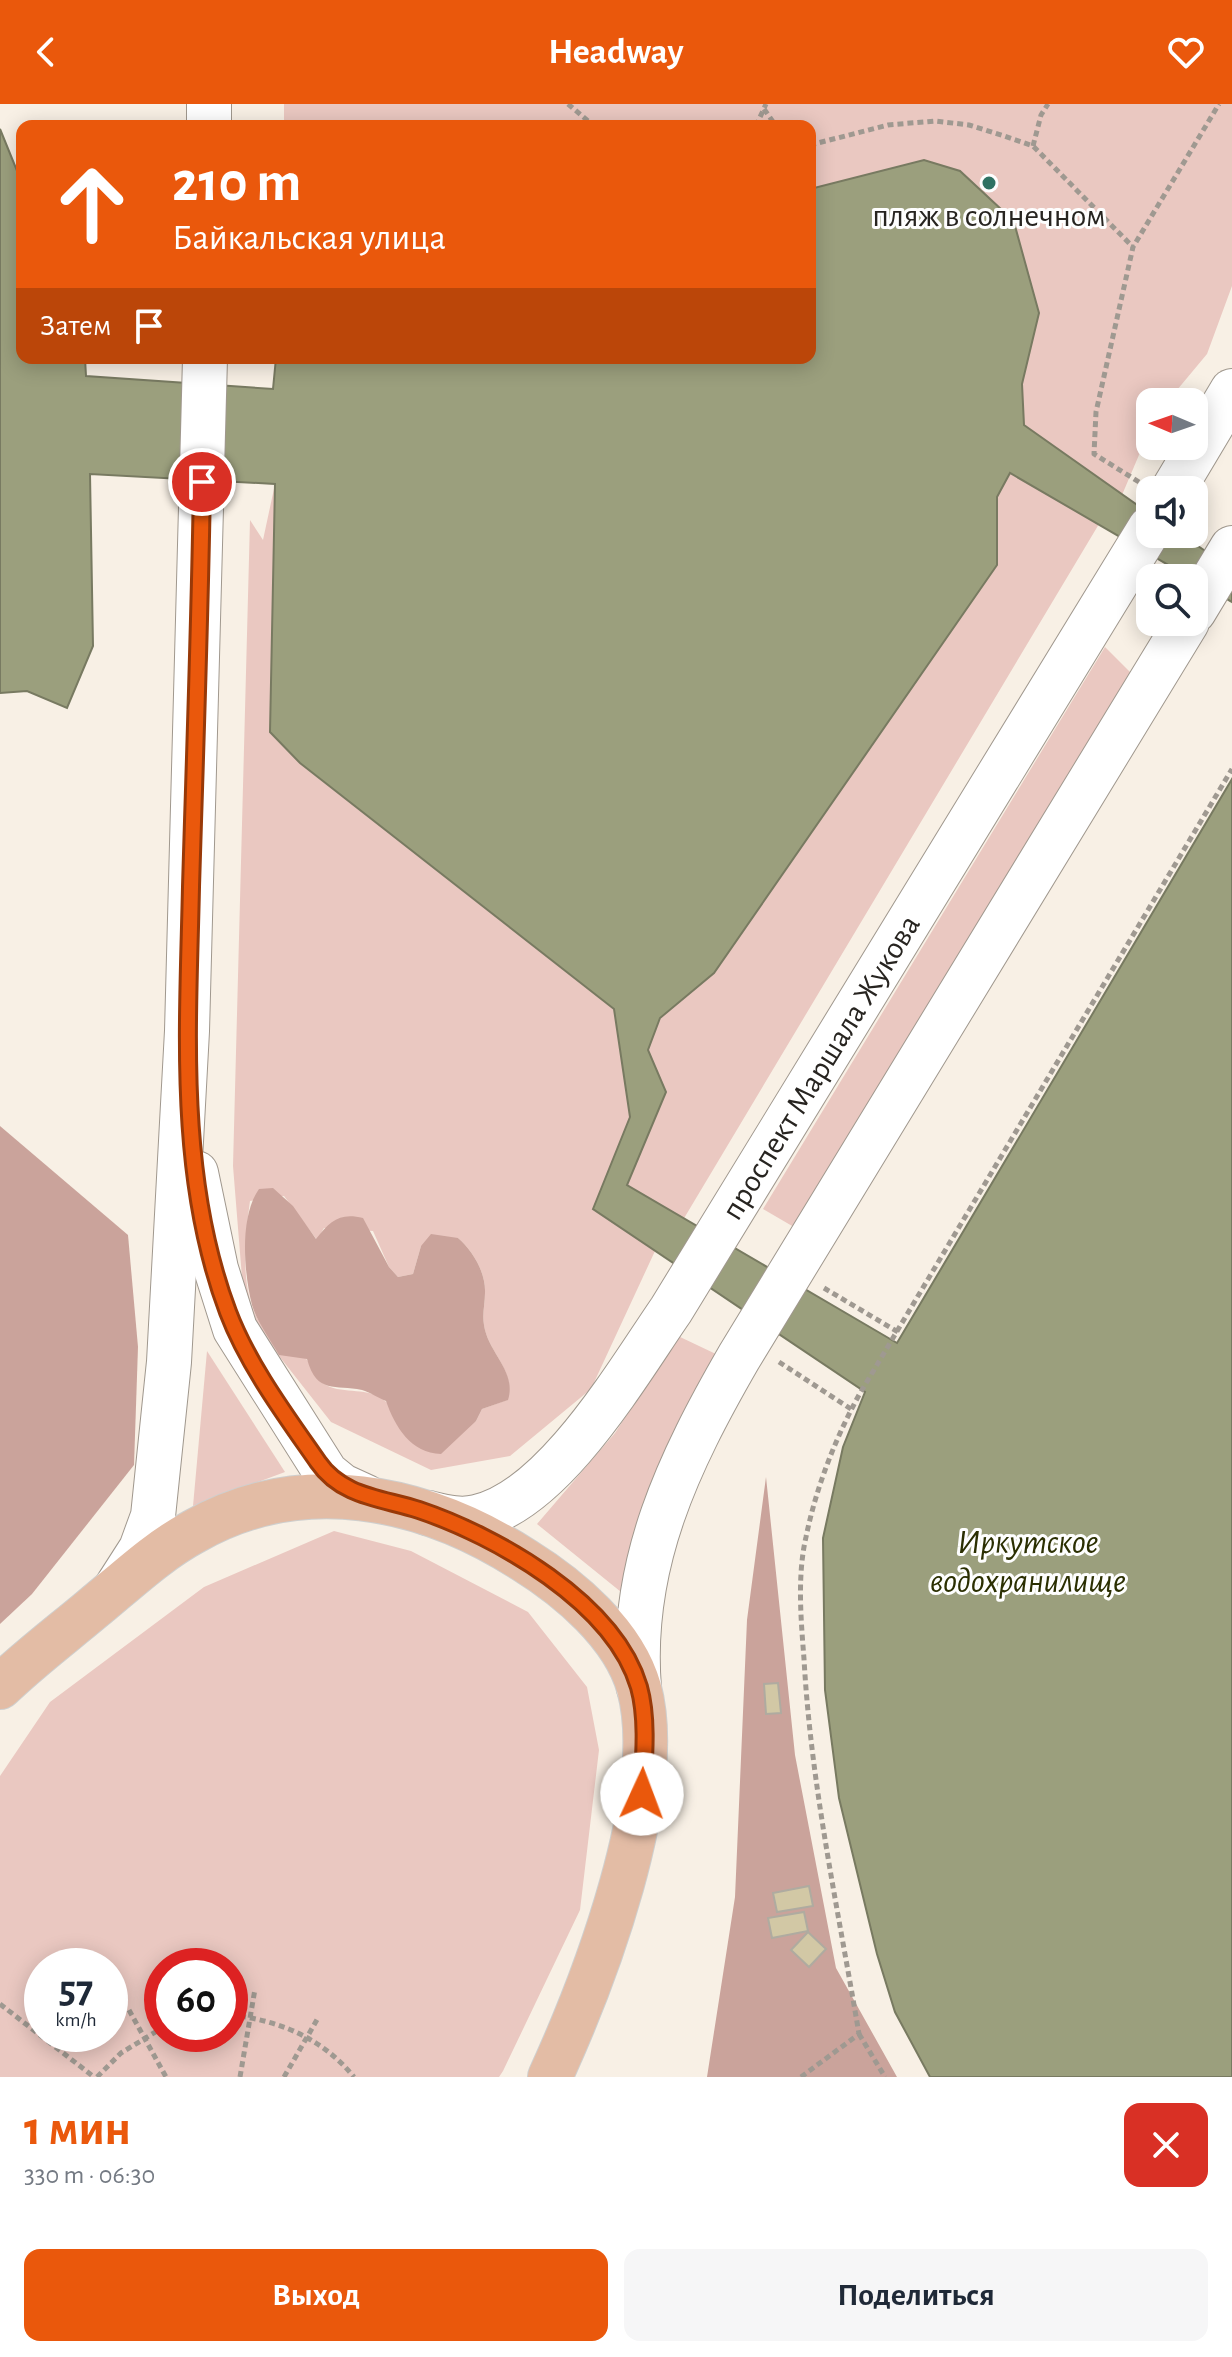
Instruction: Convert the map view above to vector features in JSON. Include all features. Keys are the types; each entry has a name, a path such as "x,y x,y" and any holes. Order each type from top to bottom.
{"main road":[{"path":"114,1591 147,1535 157,1490 169,1362 187,1031 205,364"},
{"path":"1182,476 1232,391"},
{"name":"проспект Маршала Жукова","path":"422,1511 456,1519 474,1518 504,1506 528,1490 568,1453 610,1400 671,1310 1138,548"},
{"path":"1208,588 1232,548"},
{"path":"550,2077 599,1956 639,1812 643,1750 637,1638 640,1608 669,1497 687,1450 759,1360 815,1237 1176,640"},
{"path":"187,1031 197,1181 227,1311 265,1380 320,1465 338,1484 366,1497"},
{"path":"0,1687 114,1591 178,1542 215,1520 294,1497 333,1494 366,1497 422,1511 516,1555 560,1587 615,1642 639,1688"},
{"path":"558,2077 571,2031"}],"path":[{"path":"568,104 587,120"},
{"path":"1033,146 1041,115 1048,104"},
{"path":"1136,480 1094,454 1096,412 1133,247 1219,104"},
{"path":"816,143 888,125 935,121 969,125 1033,146 1133,247"},
{"path":"885,2077 859,2034 808,1723 801,1612 805,1539 826,1470 851,1409 1232,769"},
{"path":"823,1288 897,1335"},
{"path":"759,1360 851,1409"},
{"path":"240,2077 255,1989"},
{"path":"0,2004 96,2077 121,2053 144,2037 129,2010"},
{"path":"250,2017 307,2037 329,2052 354,2077"},
{"path":"284,2077 318,2018"},
{"path":"801,2077 859,2034"},
{"path":"152,2052 166,2077"}],"shaded area":[{"path":"284,104 1232,104 1232,286 1207,354 1179,388 1136,388 1137,460 1122,495 1024,425 1022,384 1039,313 924,160 816,187 816,120 284,120"},
{"path":"1010,473 1099,524 683,1220 627,1185 666,1092 648,1050 660,1018 714,973 997,565 997,497"},
{"path":"275,484 270,732 300,763 614,1009 630,1117 593,1209 655,1251 591,1389 510,1456 431,1470 331,1422 261,1333 243,1290 233,1166 250,520 263,540","holes":["284,1196 317,1240 324,1228 373,1231 389,1267 398,1277 413,1274 421,1246 458,1238 469,1249 481,1270 485,1293 484,1325 508,1380 507,1400 482,1409 476,1421 417,1445 407,1435 394,1411 378,1396 341,1390 322,1383 307,1360 264,1328 250,1300 245,1266 250,1201"]},
{"path":"1105,647 1130,672 799,1230 763,1209"},
{"path":"0,1126 128,1235 138,1347 134,1465 32,1594 0,1624"},
{"path":"273,1188 293,1206 316,1239 326,1227 342,1217 363,1218 389,1267 398,1277 413,1274 421,1246 431,1234 458,1238 469,1249 481,1270 485,1293 484,1325 509,1380 508,1400 482,1409 476,1421 441,1454 430,1453 413,1444 399,1429 386,1401 362,1390 328,1386 316,1378 307,1359 279,1355 254,1311 245,1262 248,1214 259,1189"},
{"path":"678,1336 718,1355 626,1596 537,1524 615,1433"},
{"path":"207,1351 285,1472 193,1506"},
{"path":"766,1477 795,1755 836,1968 897,2077 707,2077 735,1897 747,1620"},
{"path":"334,1531 411,1551 528,1612 587,1687 599,1750 580,1910 499,2077 0,2077 0,1776 50,1702 204,1587"}],"water":[{"name":"Иркутское водохранилище","path":"0,129 16,168 16,364 85,364 86,376 273,389 275,364 816,364 816,187 924,160 960,171 1003,211 1015,226 1039,313 1022,384 1024,425 1136,504 1136,546 1010,473 997,497 997,565 714,973 660,1018 648,1050 666,1092 627,1185 897,1343 1232,779 1232,2077 930,2077 895,2012 877,1954 839,1798 825,1690 823,1538 843,1447 865,1392 593,1209 630,1117 614,1009 300,763 270,732 275,484 90,474 93,646 67,708 27,691 0,693"},
{"path":"1139,548 1201,548 1232,569 1232,602 1208,588 1208,564 1167,564"}],"building":[{"path":"778,1683 781,1713 766,1714 764,1684"},
{"path":"809,1886 813,1906 777,1912 773,1893"},
{"path":"804,1912 808,1931 772,1938 768,1918"},
{"path":"808,1932 826,1949 809,1967 791,1950"}],"place":[{"name":"пляж в солнечном","path":"989,183"}],"route":[{"path":"202,482 187,1031 195,1169 227,1311 265,1380 320,1465 334,1481 366,1497 422,1511 487,1539 530,1564 606,1630 626,1658 639,1688 642,1794"}]}
